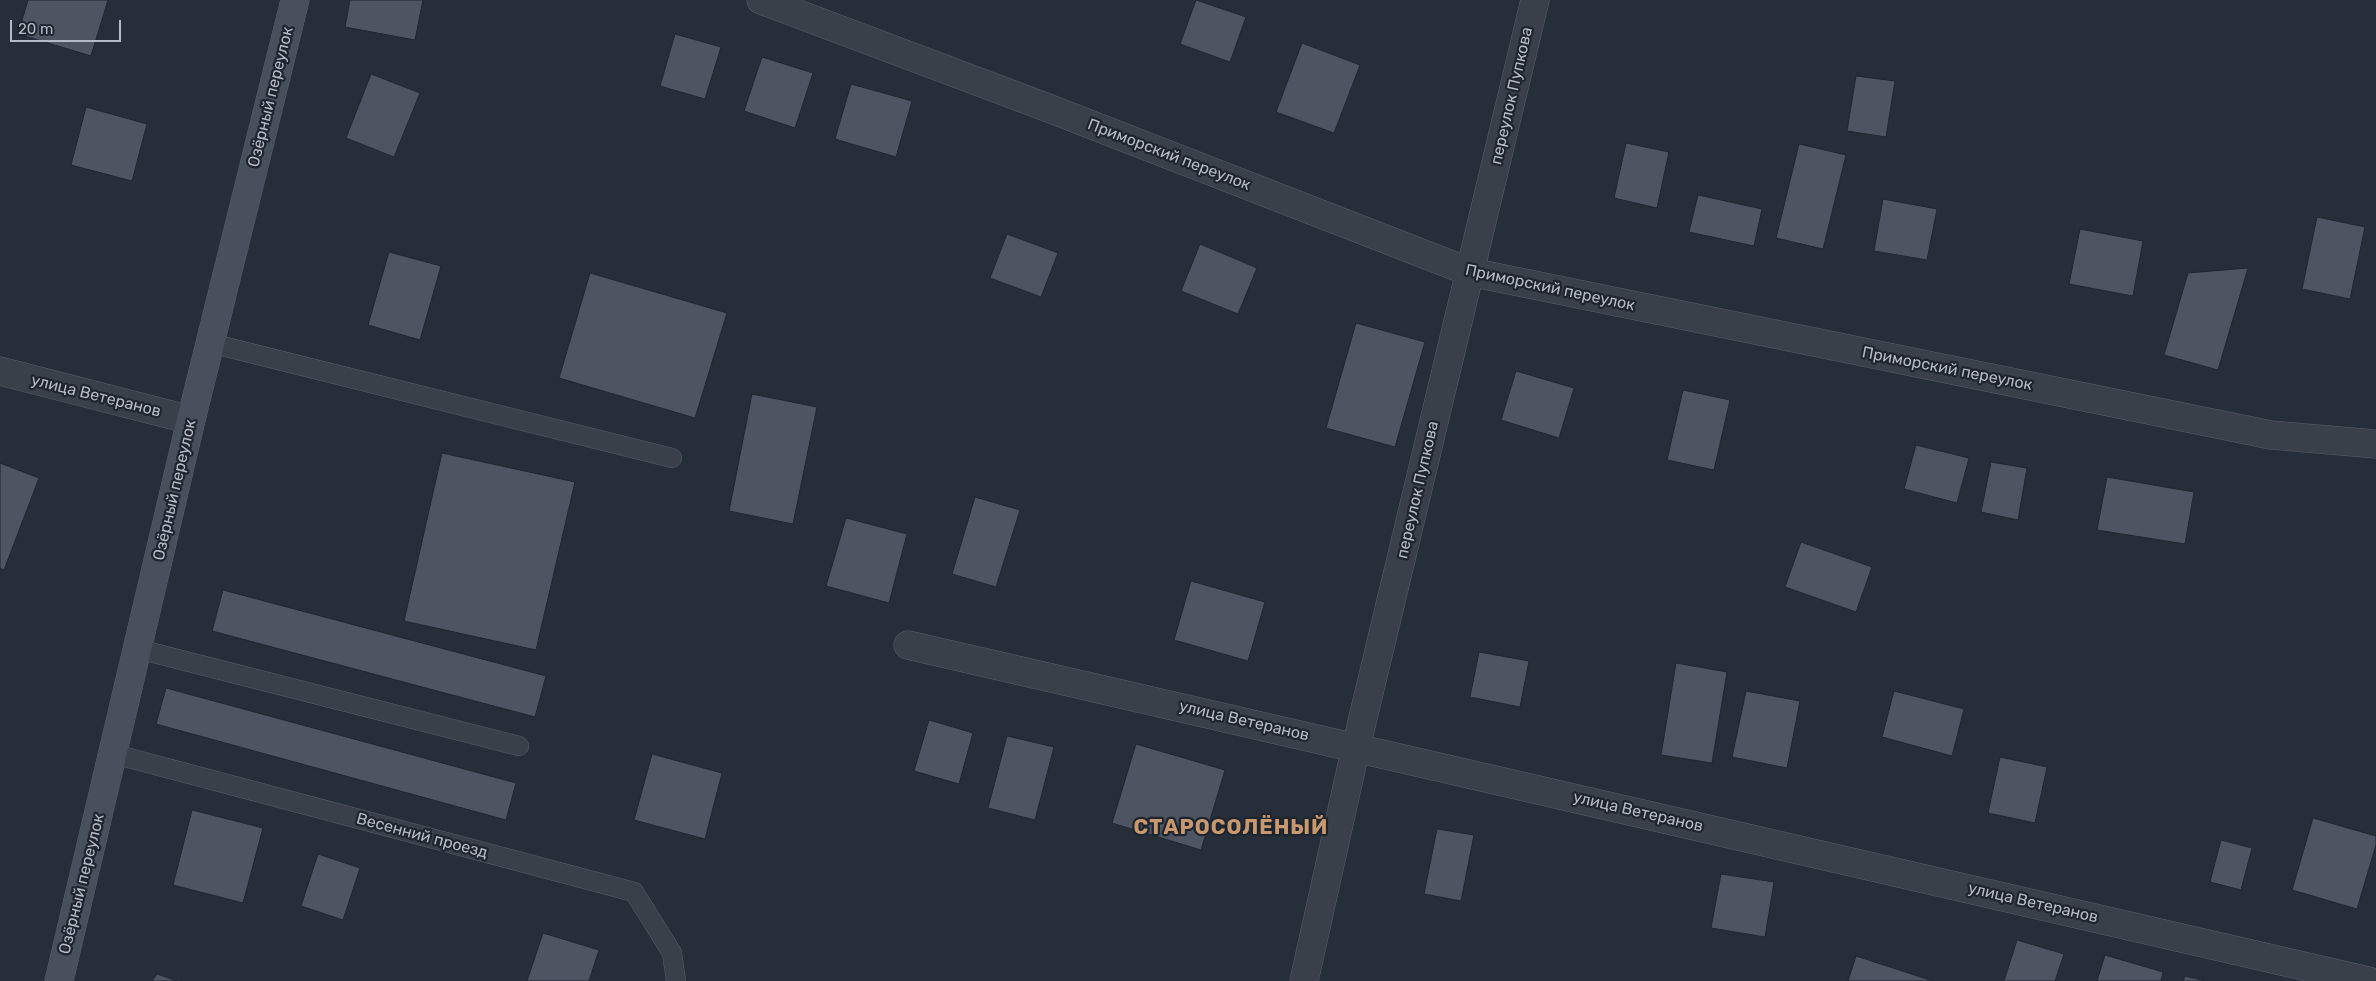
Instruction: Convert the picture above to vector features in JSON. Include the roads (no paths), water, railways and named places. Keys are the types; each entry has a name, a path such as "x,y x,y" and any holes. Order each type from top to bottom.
{"street":[{"name":"Озёрный переулок","path":"59,981 114,754 191,420 295,0"},
{"name":"Приморский переулок","path":"761,0 1052,110 1470,272 2271,435 2376,444"},
{"name":"переулок Пупкова","path":"1304,981 1356,747 1535,0"},
{"name":"улица Ветеранов","path":"0,371 191,420"},
{"name":"улица Ветеранов","path":"908,645 2368,981"}],"lane":[{"path":"210,343 672,458"},
{"path":"138,649 519,746"},
{"name":"Весенний проезд","path":"114,754 634,892 672,952 676,981"}],"district":[{"name":"СТАРОCОЛЁНЫЙ","path":"1231,828"}]}
